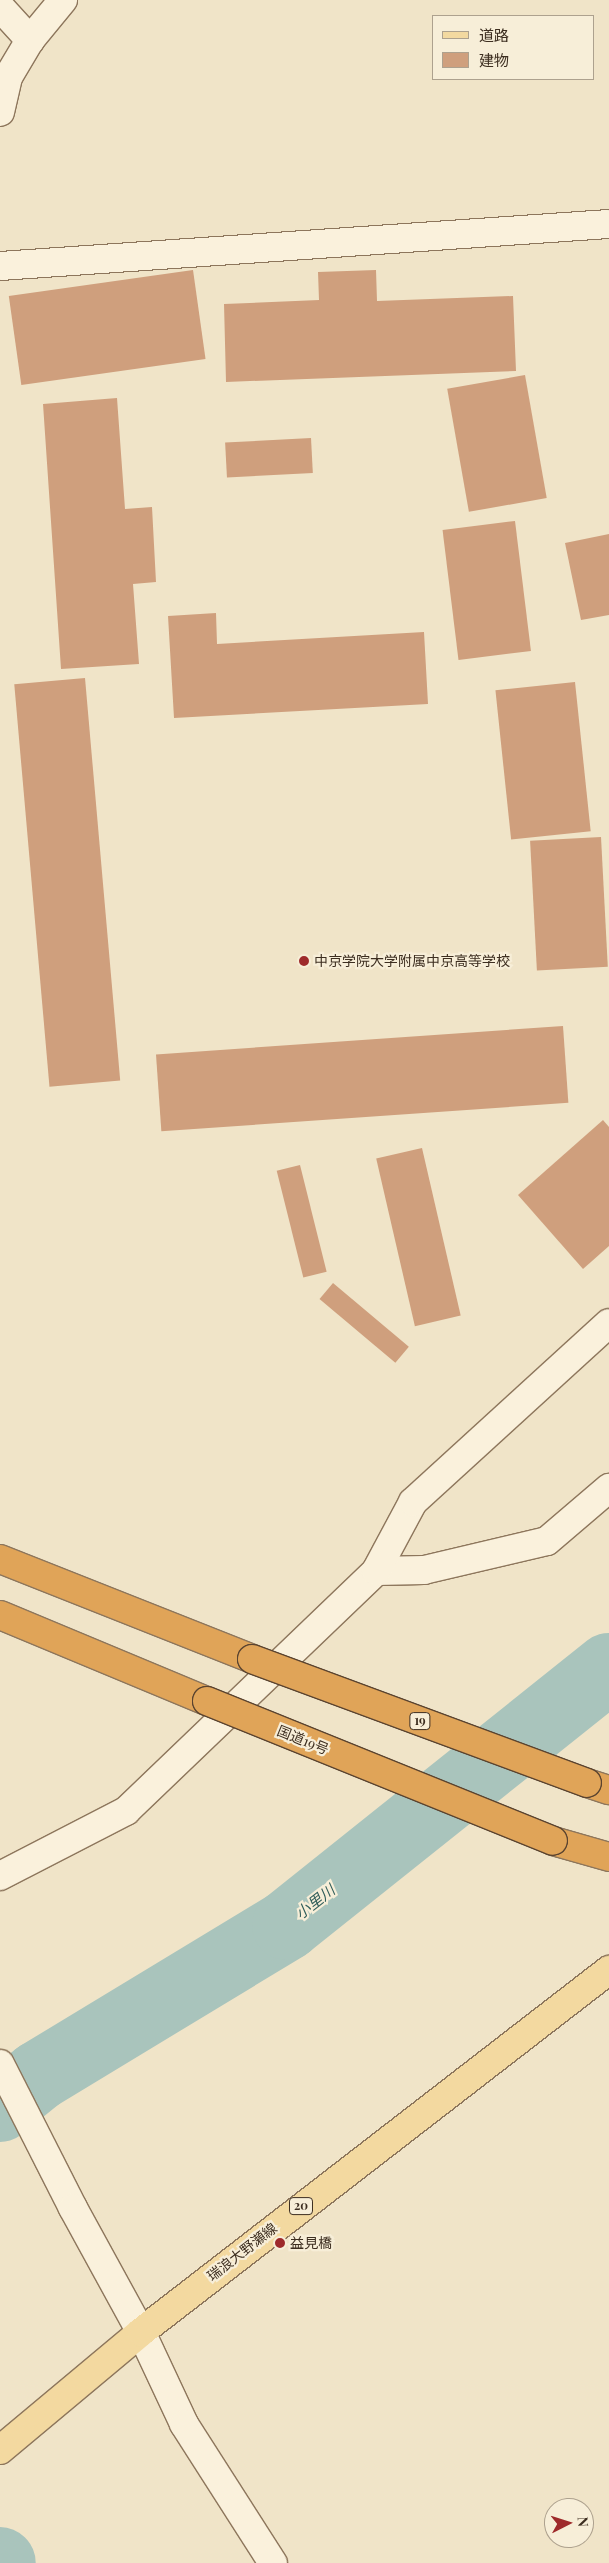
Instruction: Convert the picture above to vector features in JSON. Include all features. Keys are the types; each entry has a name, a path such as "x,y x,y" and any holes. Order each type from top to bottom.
{"highway":[{"name":"19","path":"0,1559 252,1659 598,1786"},
{"name":"国道19号","path":"0,1615 554,1841 609,1857"}],"main road":[{"name":"瑞浪大野瀬線","path":"0,2450 140,2332 609,1970"}],"street":[{"path":"0,112 8,78 30,40 64,0"},
{"path":"0,7 30,40"},
{"path":"0,266 609,224"},
{"path":"0,1876 126,1811 376,1571 414,1502 609,1323"},
{"path":"376,1571 424,1570 547,1540 609,1488"},
{"path":"0,2064 73,2208 140,2332 184,2424 273,2563"}],"building":[{"path":"193,270 206,359 21,385 9,296"},
{"path":"376,270 377,301 513,296 516,371 226,382 224,304 319,300 318,272"},
{"path":"525,375 547,498 469,512 447,389"},
{"path":"117,398 125,509 152,507 156,582 133,584 139,664 61,669 43,404"},
{"path":"311,438 313,473 227,477 225,443"},
{"path":"515,521 531,651 459,660 443,530"},
{"path":"609,534 609,615 581,620 565,543"},
{"path":"216,613 217,644 424,632 428,704 174,718 168,616"},
{"path":"85,678 120,1080 49,1087 14,684"},
{"path":"575,682 591,831 511,840 495,690"},
{"path":"601,837 608,967 537,971 530,841"},
{"path":"563,1026 568,1103 161,1131 156,1054"},
{"path":"603,1120 609,1127 609,1246 583,1269 518,1195"},
{"path":"422,1148 461,1316 415,1326 376,1159"},
{"path":"300,1165 327,1272 303,1278 277,1171"},
{"path":"333,1283 409,1347 395,1363 320,1299"}],"waterway":[{"name":"小里川","path":"0,2107 38,2076 287,1925 609,1668"}],"place":[{"name":"中京学院大学附属中京高等学校","path":"304,961"},
{"name":"益見橋","path":"280,2243"}]}
